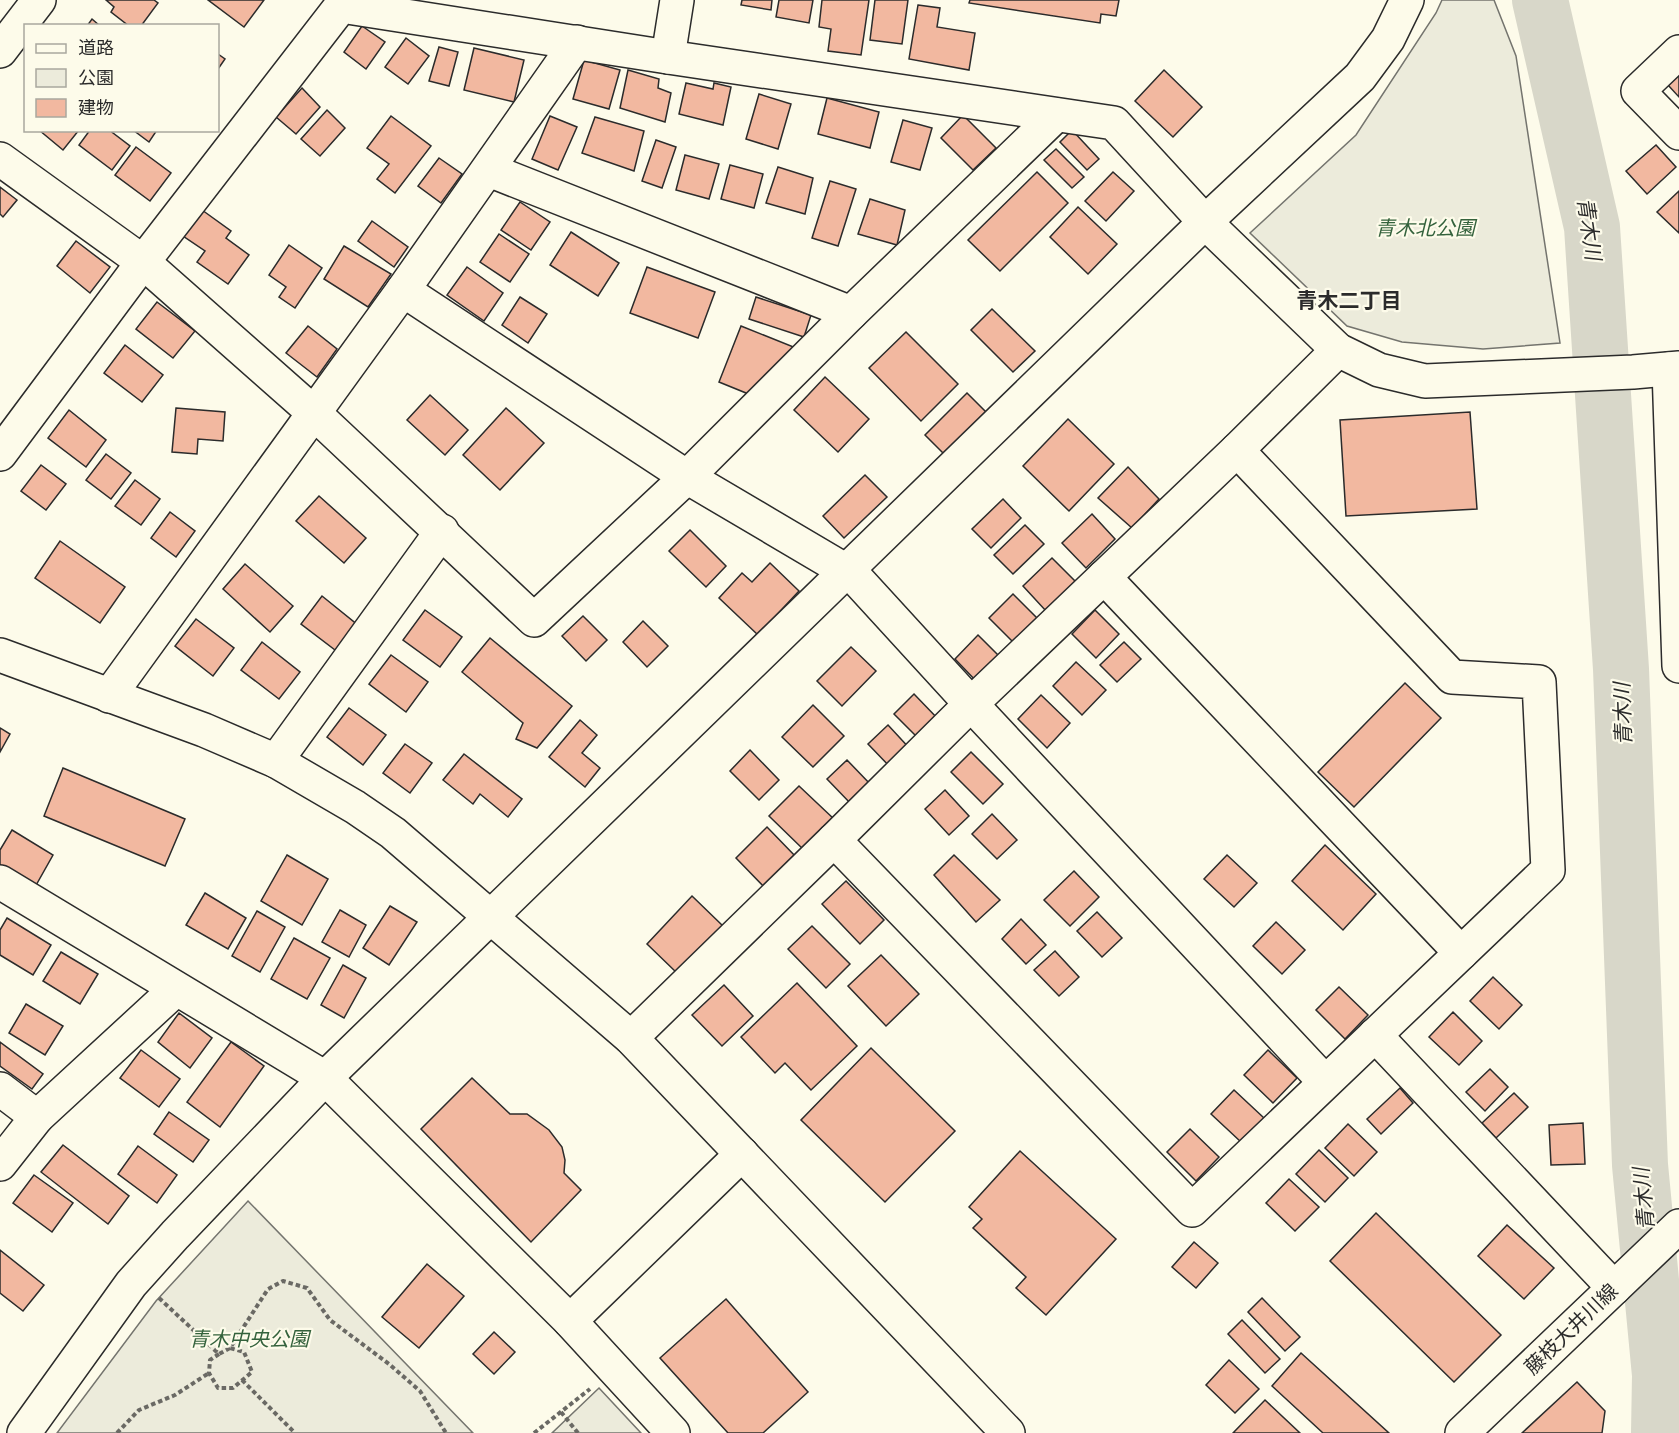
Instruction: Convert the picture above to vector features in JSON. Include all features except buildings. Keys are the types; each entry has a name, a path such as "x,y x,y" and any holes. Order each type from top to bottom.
{"street":[{"path":"0,51 39,0"},
{"path":"668,57 677,0"},
{"path":"24,1433 131,1284 325,1078 1205,222 1360,77 1388,39 1407,0"},
{"path":"0,454 142,262 342,6 1114,123 1205,222 1338,350 1379,370 1425,381 1674,369 1679,666"},
{"path":"109,696 489,170 577,42"},
{"path":"1679,52 1638,91 1679,133"},
{"path":"0,159 142,262 314,413 534,620 687,477 851,313 1056,115"},
{"path":"489,170 851,313"},
{"path":"403,290 687,477 853,575 1325,1082"},
{"path":"631,1038 971,704 1237,450 1338,350"},
{"path":"834,840 1192,1210 1548,870 1539,682 1452,677 1237,450"},
{"path":"276,761 442,531"},
{"path":"1104,577 1461,953"},
{"path":"0,655 204,730 276,761 355,807 393,833 631,1038 1008,1433"},
{"path":"0,882 325,1078 570,1321 673,1433"},
{"path":"0,1164 37,1117 176,988"},
{"path":"1375,1035 1614,1288"},
{"path":"0,1089 37,1117"},
{"path":"570,1321 742,1154"},
{"name":"藤枝大井川線","path":"1462,1433 1672,1232"}],"path":[{"path":"230,1348 244,1352 252,1372 233,1388 218,1388 209,1373 210,1360 230,1348 268,1289 283,1281 307,1288 330,1320 420,1390 446,1433"},
{"path":"154,1293 219,1354"},
{"path":"534,1433 614,1369"},
{"path":"117,1433 139,1410 175,1395 209,1373"},
{"path":"242,1380 295,1433"},
{"path":"561,1412 578,1433"}],"green space":[{"name":"青木北公園","path":"1442,0 1494,0 1516,56 1560,343 1483,349 1402,342 1347,326 1250,233 1356,135 1436,13"},
{"name":"青木中央公園","path":"248,1201 473,1433 57,1433 156,1301"},
{"path":"599,1388 641,1433 552,1433"}],"waterway":[{"name":"青木川","path":"1540,0 1592,227 1621,669 1640,1165 1660,1375 1659,1433"}],"district":[{"name":"青木二丁目","path":"1349,301"}]}
